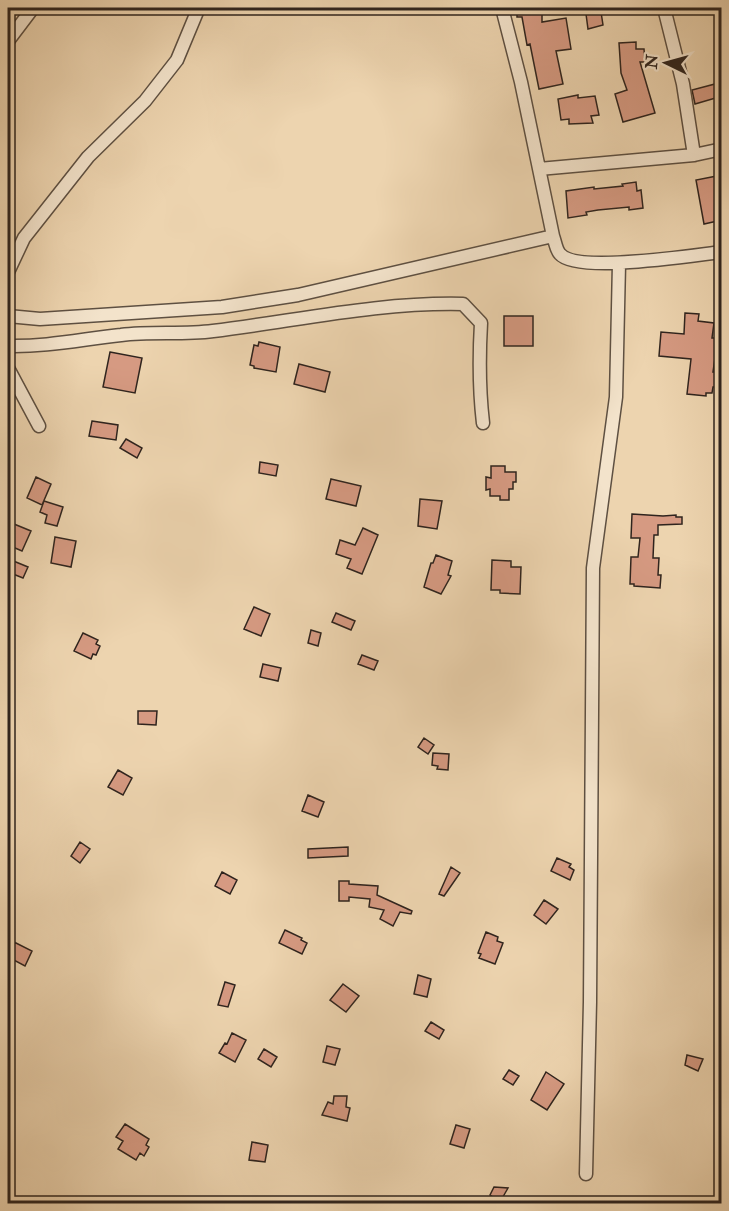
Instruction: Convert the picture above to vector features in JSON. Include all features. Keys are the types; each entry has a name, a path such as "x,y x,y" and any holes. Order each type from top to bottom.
{"street":[{"path":"8,41 33,8"},
{"path":"8,272 24,237 88,157 145,101 177,60 198,12 195,8"},
{"path":"502,8 521,82 553,236 560,254 573,261 619,264 722,252"},
{"path":"664,8 683,84 694,155"},
{"path":"539,169 694,155 722,149"},
{"path":"8,316 40,319 222,307 298,295 553,236"},
{"path":"586,1174 590,1002 593,568 616,397 619,264"},
{"path":"8,346 34,347 124,334 209,332 362,309 427,303 463,304 481,323 479,358 483,423"},
{"path":"8,368 39,426"}],"building":[{"path":"517,8 542,8 542,22 566,18 571,49 556,51 563,84 539,89 530,44 527,45 522,17 517,17"},
{"path":"601,12 603,25 588,29 586,14"},
{"path":"636,42 636,49 644,49 645,62 640,62 655,113 623,122 615,94 627,90 621,73 619,43"},
{"path":"715,84 719,97 695,104 692,90"},
{"path":"578,95 578,98 595,96 599,115 591,116 593,123 569,124 569,119 561,120 558,99"},
{"path":"722,175 722,193 717,195 722,220 704,224 696,180"},
{"path":"636,182 637,191 641,190 643,208 598,210 586,212 587,215 568,218 566,191 623,186 622,184"},
{"path":"685,313 699,314 698,321 714,323 712,338 718,338 713,372 717,372 716,387 713,387 712,393 706,393 706,396 687,394 691,359 659,356 661,332 684,334"},
{"path":"504,316 533,316 533,346 504,346"},
{"path":"259,342 280,347 276,372 254,368 250,365 254,345 258,346"},
{"path":"110,352 142,358 135,393 103,387"},
{"path":"299,364 330,372 325,392 294,384"},
{"path":"92,421 118,425 116,440 89,436"},
{"path":"126,439 142,448 137,458 120,448"},
{"path":"260,462 278,465 276,476 259,473"},
{"path":"491,466 505,466 505,472 516,472 516,482 513,482 513,489 509,489 509,500 500,500 500,496 490,496 490,489 486,490 486,477 491,478"},
{"path":"36,477 51,484 42,505 27,498"},
{"path":"331,479 361,486 356,506 326,499"},
{"path":"420,499 442,501 437,529 418,526"},
{"path":"44,501 63,507 57,526 45,523 47,515 40,512"},
{"path":"632,514 682,517 682,524 658,525 658,535 654,535 653,558 659,558 660,588 630,584 631,557 638,557 640,538 631,538"},
{"path":"14,524 31,531 22,551 8,545 8,538"},
{"path":"363,528 378,535 362,574 347,568 351,559 336,554 340,540 355,545"},
{"path":"55,537 76,541 71,567 51,563"},
{"path":"436,555 452,561 448,575 451,576 441,594 424,587 431,563"},
{"path":"11,560 28,567 23,578 8,572"},
{"path":"492,560 511,561 511,567 521,567 520,594 491,590"},
{"path":"254,607 270,614 261,636 244,629"},
{"path":"336,613 355,621 351,630 332,622"},
{"path":"311,630 321,633 318,646 308,643"},
{"path":"83,633 98,640 96,644 100,646 96,655 93,654 91,659 74,651"},
{"path":"362,655 378,661 374,670 358,664"},
{"path":"263,664 281,668 278,681 260,677"},
{"path":"138,711 157,711 156,725 138,724"},
{"path":"424,738 434,745 428,754 418,747"},
{"path":"433,753 449,754 448,770 437,769 438,766 432,765"},
{"path":"118,770 132,778 123,795 108,787"},
{"path":"308,795 324,802 318,817 302,811"},
{"path":"80,842 90,849 80,863 71,856"},
{"path":"348,847 348,856 308,858 308,849"},
{"path":"557,858 571,864 569,867 574,870 570,880 551,871"},
{"path":"451,867 460,873 444,896 439,894"},
{"path":"222,872 237,880 230,894 215,886"},
{"path":"339,881 378,886 377,895 412,911 411,914 400,912 393,926 380,919 384,910 369,907 370,899 349,897 349,901 339,901"},
{"path":"544,900 558,909 546,924 534,915"},
{"path":"285,930 307,943 302,954 279,943"},
{"path":"486,932 498,937 497,941 503,943 495,964 479,958 481,954 478,953"},
{"path":"14,942 32,951 25,966 8,957"},
{"path":"418,975 431,979 427,997 414,994"},
{"path":"225,982 235,985 228,1007 218,1005"},
{"path":"343,984 359,996 346,1012 330,1000"},
{"path":"431,1022 444,1030 439,1039 425,1031"},
{"path":"232,1033 246,1040 235,1062 219,1053 225,1043 227,1044"},
{"path":"327,1046 340,1049 335,1065 323,1062"},
{"path":"264,1049 277,1057 271,1067 258,1059"},
{"path":"687,1055 703,1059 698,1071 685,1065"},
{"path":"509,1070 519,1076 513,1085 503,1079"},
{"path":"546,1072 564,1084 547,1110 531,1100"},
{"path":"334,1096 347,1096 346,1107 350,1108 347,1121 322,1115 328,1102 333,1104"},
{"path":"125,1124 149,1139 146,1145 149,1147 144,1156 140,1153 136,1160 118,1149 123,1141 116,1137"},
{"path":"456,1125 470,1129 464,1148 450,1144"},
{"path":"252,1142 268,1145 265,1162 249,1160"},
{"path":"494,1187 508,1188 500,1202 490,1195"}]}
